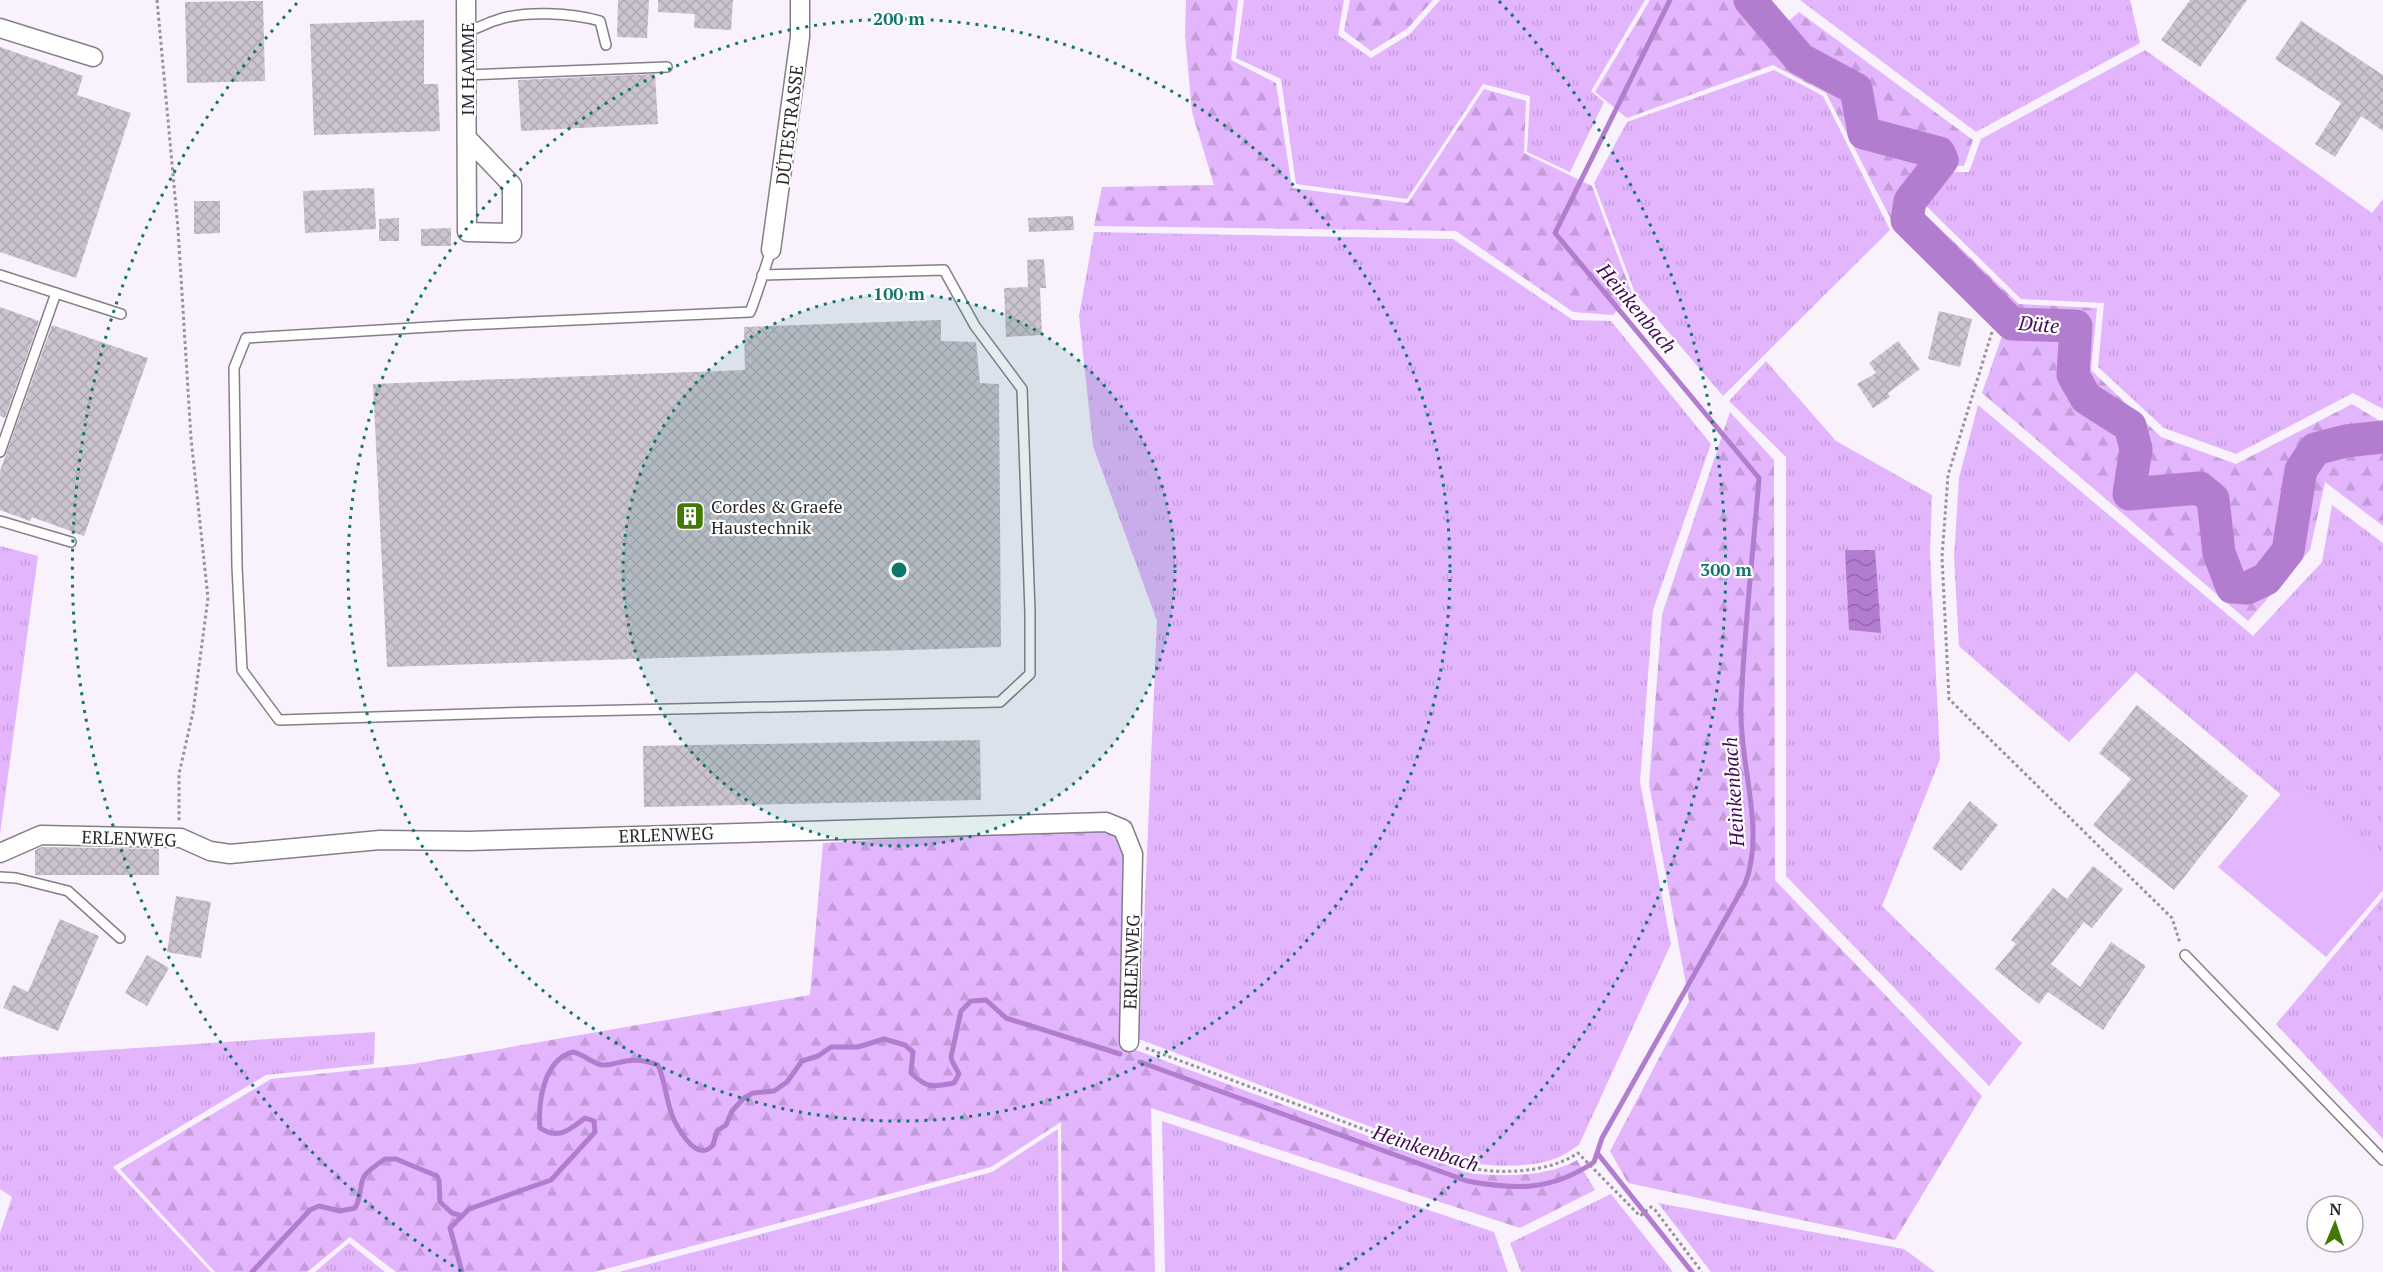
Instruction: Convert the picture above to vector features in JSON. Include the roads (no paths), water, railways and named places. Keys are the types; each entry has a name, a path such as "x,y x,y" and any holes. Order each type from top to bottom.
{"street":[{"name":"IM HAMME","path":"466,0 467,232 512,233 512,185 467,138"},
{"name":"DÜTESTRASSE","path":"771,250 799,47 800,0"},
{"path":"0,28 93,57"},
{"name":"ERLENWEG","path":"0,853 41,835 181,838 210,851 230,854 380,840 469,841 1106,822 1123,829 1133,854 1129,1042"}],"lane":[{"path":"467,32 497,20 527,14 586,17 600,21 606,45"},
{"path":"467,75 667,67"},
{"path":"762,275 944,270 975,326 1022,389 1030,674 1000,702 536,711 279,720 242,670 237,566 234,368 246,338 476,324 750,312 762,275 771,250"},
{"path":"0,275 121,314"},
{"path":"0,452 56,293"},
{"path":"0,522 71,542"},
{"path":"0,877 15,878 68,891 120,939"},
{"path":"2185,955 2383,1160"}],"water":[{"path":"1845,550 1875,550 1881,633 1849,630"}],"waterway":[{"name":"Heinkenbach","path":"1140,1062 1467,1181 1517,1187 1548,1183 1578,1172 1594,1162 1602,1138 1745,884 1751,863 1753,842 1741,729 1741,707 1759,478 1555,233 1670,0"},
{"name":"Düte","path":"1750,0 1800,59 1856,89 1864,133 1939,153 1942,160 1910,201 1907,220 2012,324 2076,326 2073,375 2086,398 2130,426 2136,449 2129,494 2200,488 2213,499 2219,553 2232,587 2247,588 2266,579 2288,551 2301,470 2315,449 2346,441 2383,437"},
{"name":"Heinkenbach","path":"252,1272 310,1210 319,1206 340,1211 355,1208 365,1175 385,1159 396,1159 437,1176 440,1202 452,1213 462,1216 469,1209 551,1180 595,1132 594,1121 585,1118 564,1132 553,1133 540,1128 540,1107 544,1084 555,1064 573,1052 602,1065 634,1060 658,1065 674,1120 690,1144 701,1150 707,1150 713,1145 717,1131 726,1125 732,1111 744,1098 753,1093 774,1091 787,1082 802,1061 818,1056 831,1047 858,1047 884,1039 905,1045 913,1052 911,1073 917,1078 931,1086 954,1083 959,1074 951,1057 961,1011 971,1001 986,1000 1006,1018 1120,1054"},
{"path":"1598,1154 1692,1272"},
{"path":"462,1216 450,1228 462,1272"}],"place":[{"name":"Cordes & Graefe Haustechnik","path":"690,516"}]}
